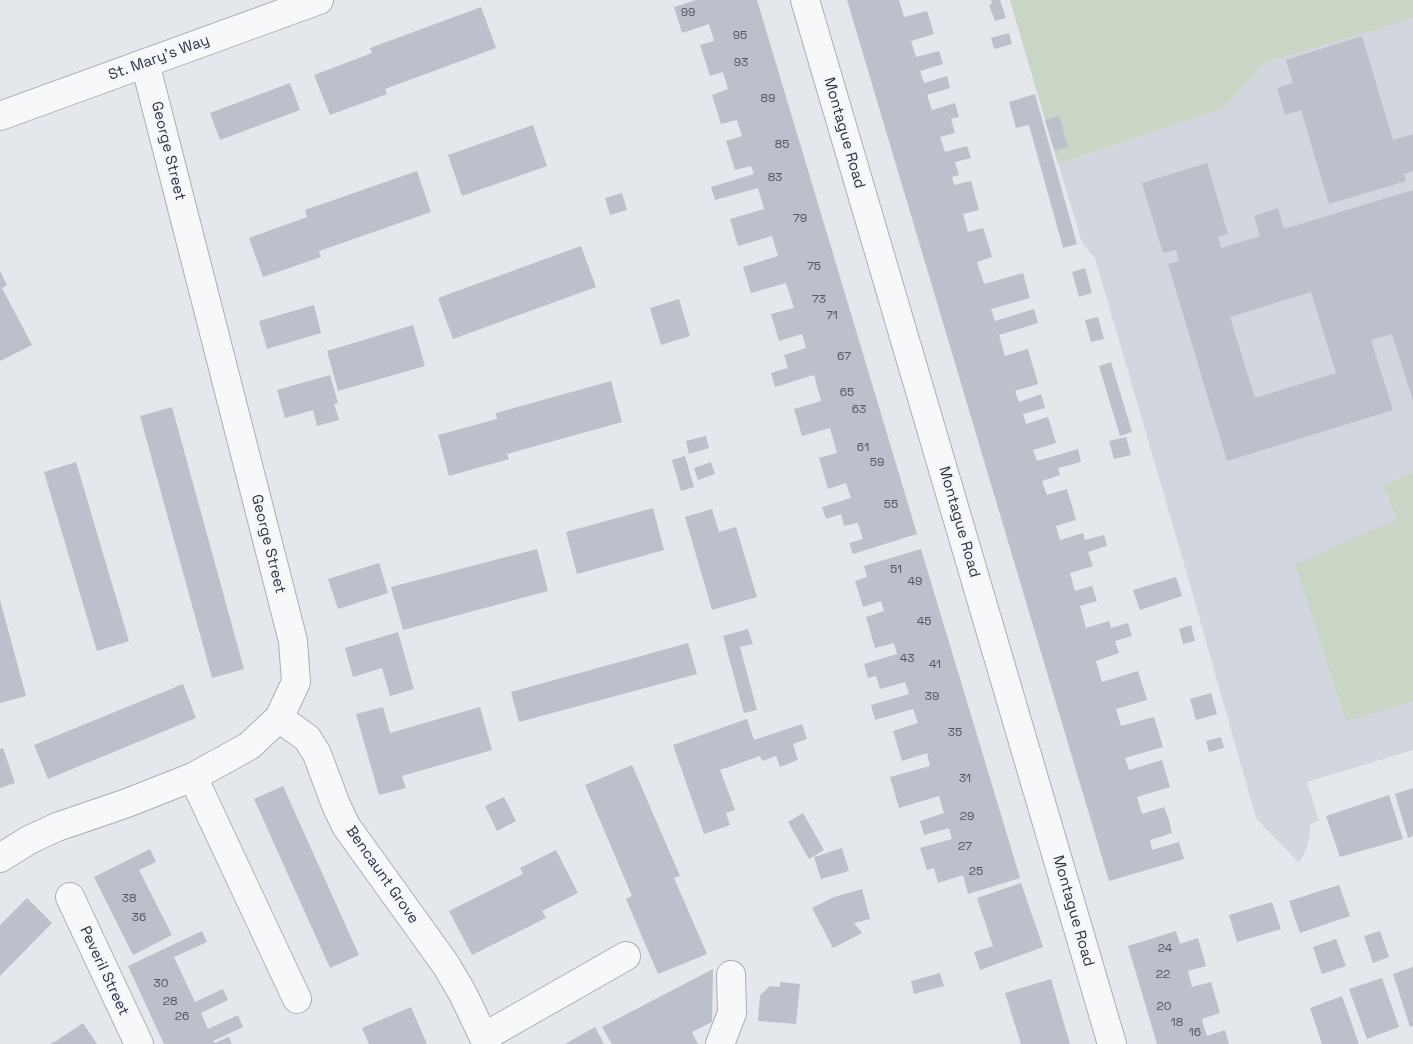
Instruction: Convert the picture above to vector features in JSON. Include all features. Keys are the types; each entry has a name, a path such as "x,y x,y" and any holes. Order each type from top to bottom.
{"street":[{"name":"St. Mary's Way","path":"0,116 319,0"},
{"name":"Montague Road","path":"805,0 1112,1044"},
{"name":"George Street","path":"0,858 29,840 57,827 127,803 193,777 249,746 279,718 296,682 293,640 145,63"},
{"name":"Bencaunt Grove","path":"279,718 307,738 317,754 346,826 446,965 486,1040 626,956"},
{"path":"193,777 297,999"},
{"name":"Peveril Street","path":"70,898 138,1044"},
{"path":"720,1044 732,1013 732,975"}],"shaded area":[{"path":"1010,0 1413,0 1413,750 1307,782 1319,821 1310,824 1307,848 1299,863 1256,818 1095,258 1082,243"}],"green space":[{"path":"1010,0 1413,0 1413,18 1263,63 1223,108 1058,164"},
{"path":"1413,472 1413,701 1346,721 1295,564 1397,519 1383,486"}],"building":[{"path":"696,0 757,0 917,534 853,554 849,543 863,539 858,523 844,526 841,514 826,519 822,507 851,498 846,483 828,489 819,458 837,453 830,428 802,436 794,409 821,401 814,375 775,387 771,373 788,368 784,355 806,348 802,334 779,341 771,314 794,308 786,283 751,293 743,267 778,256 772,236 738,246 730,219 764,209 758,188 715,200 711,187 754,174 751,166 735,170 726,141 742,136 737,120 721,124 712,95 728,89 723,72 710,76 700,45 714,41 709,24 682,33 674,7"},
{"path":"847,0 899,0 904,17 927,11 934,34 911,41 916,57 939,51 943,64 920,71 924,83 947,76 950,88 927,95 932,110 955,103 959,117 951,119 955,133 940,137 945,152 967,146 971,158 955,162 959,175 952,177 954,185 971,181 979,210 963,214 968,232 983,228 989,246 992,257 977,262 984,284 1023,273 1030,298 991,309 995,321 1034,309 1038,323 999,335 1005,356 1028,349 1038,384 1015,391 1019,402 1041,394 1045,408 1023,414 1026,424 1048,417 1056,443 1033,450 1037,461 1078,449 1081,462 1058,468 1060,475 1042,481 1047,495 1067,489 1076,520 1056,526 1060,540 1083,533 1085,540 1104,535 1107,546 1088,552 1093,566 1070,573 1075,591 1092,586 1097,601 1080,606 1086,628 1109,621 1111,628 1128,623 1132,636 1115,641 1119,653 1096,661 1102,682 1138,671 1147,700 1116,709 1121,726 1154,717 1163,747 1125,758 1129,770 1162,760 1170,787 1137,797 1142,814 1164,807 1169,820 1172,833 1150,840 1152,850 1179,842 1184,859 1109,881"},
{"path":"991,0 1000,0 1006,18 995,21 989,5 992,4"},
{"path":"481,7 496,48 385,89 387,94 330,115 314,75 372,53 370,48"},
{"path":"1009,33 1012,44 994,49 991,38"},
{"path":"1362,36 1393,140 1413,134 1413,171 1404,174 1406,181 1329,204 1301,110 1285,115 1277,88 1293,83 1286,60"},
{"path":"290,83 300,110 220,140 210,113"},
{"path":"1035,94 1077,244 1063,248 1029,125 1016,128 1009,102"},
{"path":"1059,116 1068,147 1054,150 1045,120"},
{"path":"533,125 547,166 462,196 448,155"},
{"path":"1207,163 1228,234 1218,237 1221,248 1260,236 1254,216 1278,208 1284,229 1413,190 1413,401 1392,334 1371,340 1393,410 1227,461 1168,264 1179,261 1176,250 1163,253 1142,183","holes":["1311,292 1336,373 1255,398 1230,317"]},
{"path":"417,171 431,212 319,251 321,257 263,277 249,238 307,217 305,210"},
{"path":"622,193 627,210 610,215 605,198"},
{"path":"581,246 596,287 453,339 438,298"},
{"path":"1085,268 1092,293 1079,297 1072,272"},
{"path":"0,271 7,285 2,288 32,345 0,361"},
{"path":"679,299 690,336 661,345 650,308"},
{"path":"314,305 321,333 267,349 259,321"},
{"path":"1098,317 1104,339 1091,342 1085,320"},
{"path":"413,325 425,366 338,391 327,351"},
{"path":"1111,362 1132,432 1120,436 1099,366"},
{"path":"330,375 338,403 334,404 339,420 317,426 313,410 285,418 277,390"},
{"path":"611,381 622,422 507,454 509,459 449,476 438,435 497,419 496,413"},
{"path":"172,407 244,669 212,678 140,416"},
{"path":"706,436 709,448 689,454 686,441"},
{"path":"1126,437 1131,455 1114,459 1109,441"},
{"path":"685,456 694,487 681,491 672,460"},
{"path":"76,462 129,641 97,651 44,472"},
{"path":"711,462 715,474 698,480 694,468"},
{"path":"653,508 664,550 577,574 566,532"},
{"path":"712,509 719,532 736,527 757,597 712,610 685,517"},
{"path":"537,549 548,591 403,630 391,587"},
{"path":"921,549 1020,878 968,894 963,875 938,883 934,868 927,870 920,848 952,839 949,828 924,835 920,821 944,813 939,796 899,808 890,777 930,766 927,753 902,761 893,731 918,723 913,709 875,720 871,705 909,694 905,682 880,689 876,676 868,678 864,664 897,654 894,643 875,648 866,617 884,611 881,601 863,607 855,581 867,577 864,566"},
{"path":"379,563 388,593 338,609 328,579"},
{"path":"1176,577 1182,596 1140,610 1133,590"},
{"path":"0,600 26,696 0,703"},
{"path":"1191,625 1195,641 1183,644 1179,629"},
{"path":"748,629 753,644 740,647 757,710 744,713 723,636"},
{"path":"398,632 414,689 390,696 382,668 353,677 345,648"},
{"path":"688,643 697,674 519,722 511,692"},
{"path":"183,684 196,718 48,779 34,745"},
{"path":"1211,693 1217,714 1196,720 1190,699"},
{"path":"383,707 390,733 480,707 492,750 402,776 406,788 379,795 356,714"},
{"path":"747,719 754,740 802,724 807,739 793,744 798,760 780,767 776,756 762,761 760,756 720,770 735,810 726,813 730,825 704,834 673,745"},
{"path":"1221,737 1224,748 1209,752 1206,741"},
{"path":"3,748 15,783 0,788 0,749"},
{"path":"632,765 680,876 674,878 707,954 658,974 626,899 632,896 585,785"},
{"path":"283,786 359,955 330,968 254,799"},
{"path":"1413,788 1413,836 1408,838 1395,794"},
{"path":"1389,795 1403,839 1340,857 1326,816"},
{"path":"504,797 516,821 497,831 485,806"},
{"path":"803,813 824,850 809,859 788,822"},
{"path":"842,848 849,871 821,879 814,857"},
{"path":"150,849 156,862 139,870 172,935 133,955 94,877"},
{"path":"556,850 578,893 542,911 546,918 472,955 449,911 523,874 520,868"},
{"path":"1021,883 1043,947 980,970 974,952 993,946 977,898"},
{"path":"1339,885 1350,916 1300,933 1289,901"},
{"path":"862,889 870,919 854,923 862,933 833,948 812,908 834,897"},
{"path":"27,898 52,923 0,976 0,925"},
{"path":"1272,902 1281,929 1237,942 1229,915"},
{"path":"202,931 207,942 174,957 195,1002 223,989 228,1000 201,1013 208,1029 238,1015 243,1027 213,1041 215,1043 229,1037 232,1044 164,1044 128,966"},
{"path":"1176,931 1180,944 1198,938 1206,966 1188,971 1192,987 1211,982 1220,1013 1202,1019 1204,1027 1207,1036 1225,1030 1229,1044 1157,1044 1128,946"},
{"path":"1380,931 1389,957 1373,963 1364,936"},
{"path":"1336,939 1346,966 1322,974 1313,947"},
{"path":"1413,967 1413,1026 1410,1027 1393,974"},
{"path":"713,969 712,1022 692,1032 698,1044 612,1044 602,1027"},
{"path":"940,973 944,986 914,994 911,981"},
{"path":"1382,978 1399,1027 1367,1039 1349,989"},
{"path":"1051,979 1070,1044 1021,1044 1005,993"},
{"path":"780,982 800,984 796,1024 758,1021 760,995 770,986 780,987"},
{"path":"1342,996 1359,1044 1322,1044 1310,1008"},
{"path":"411,1007 427,1044 369,1044 362,1028"},
{"path":"83,1023 97,1044 50,1044 56,1041"},
{"path":"595,1027 604,1044 565,1044"}]}
